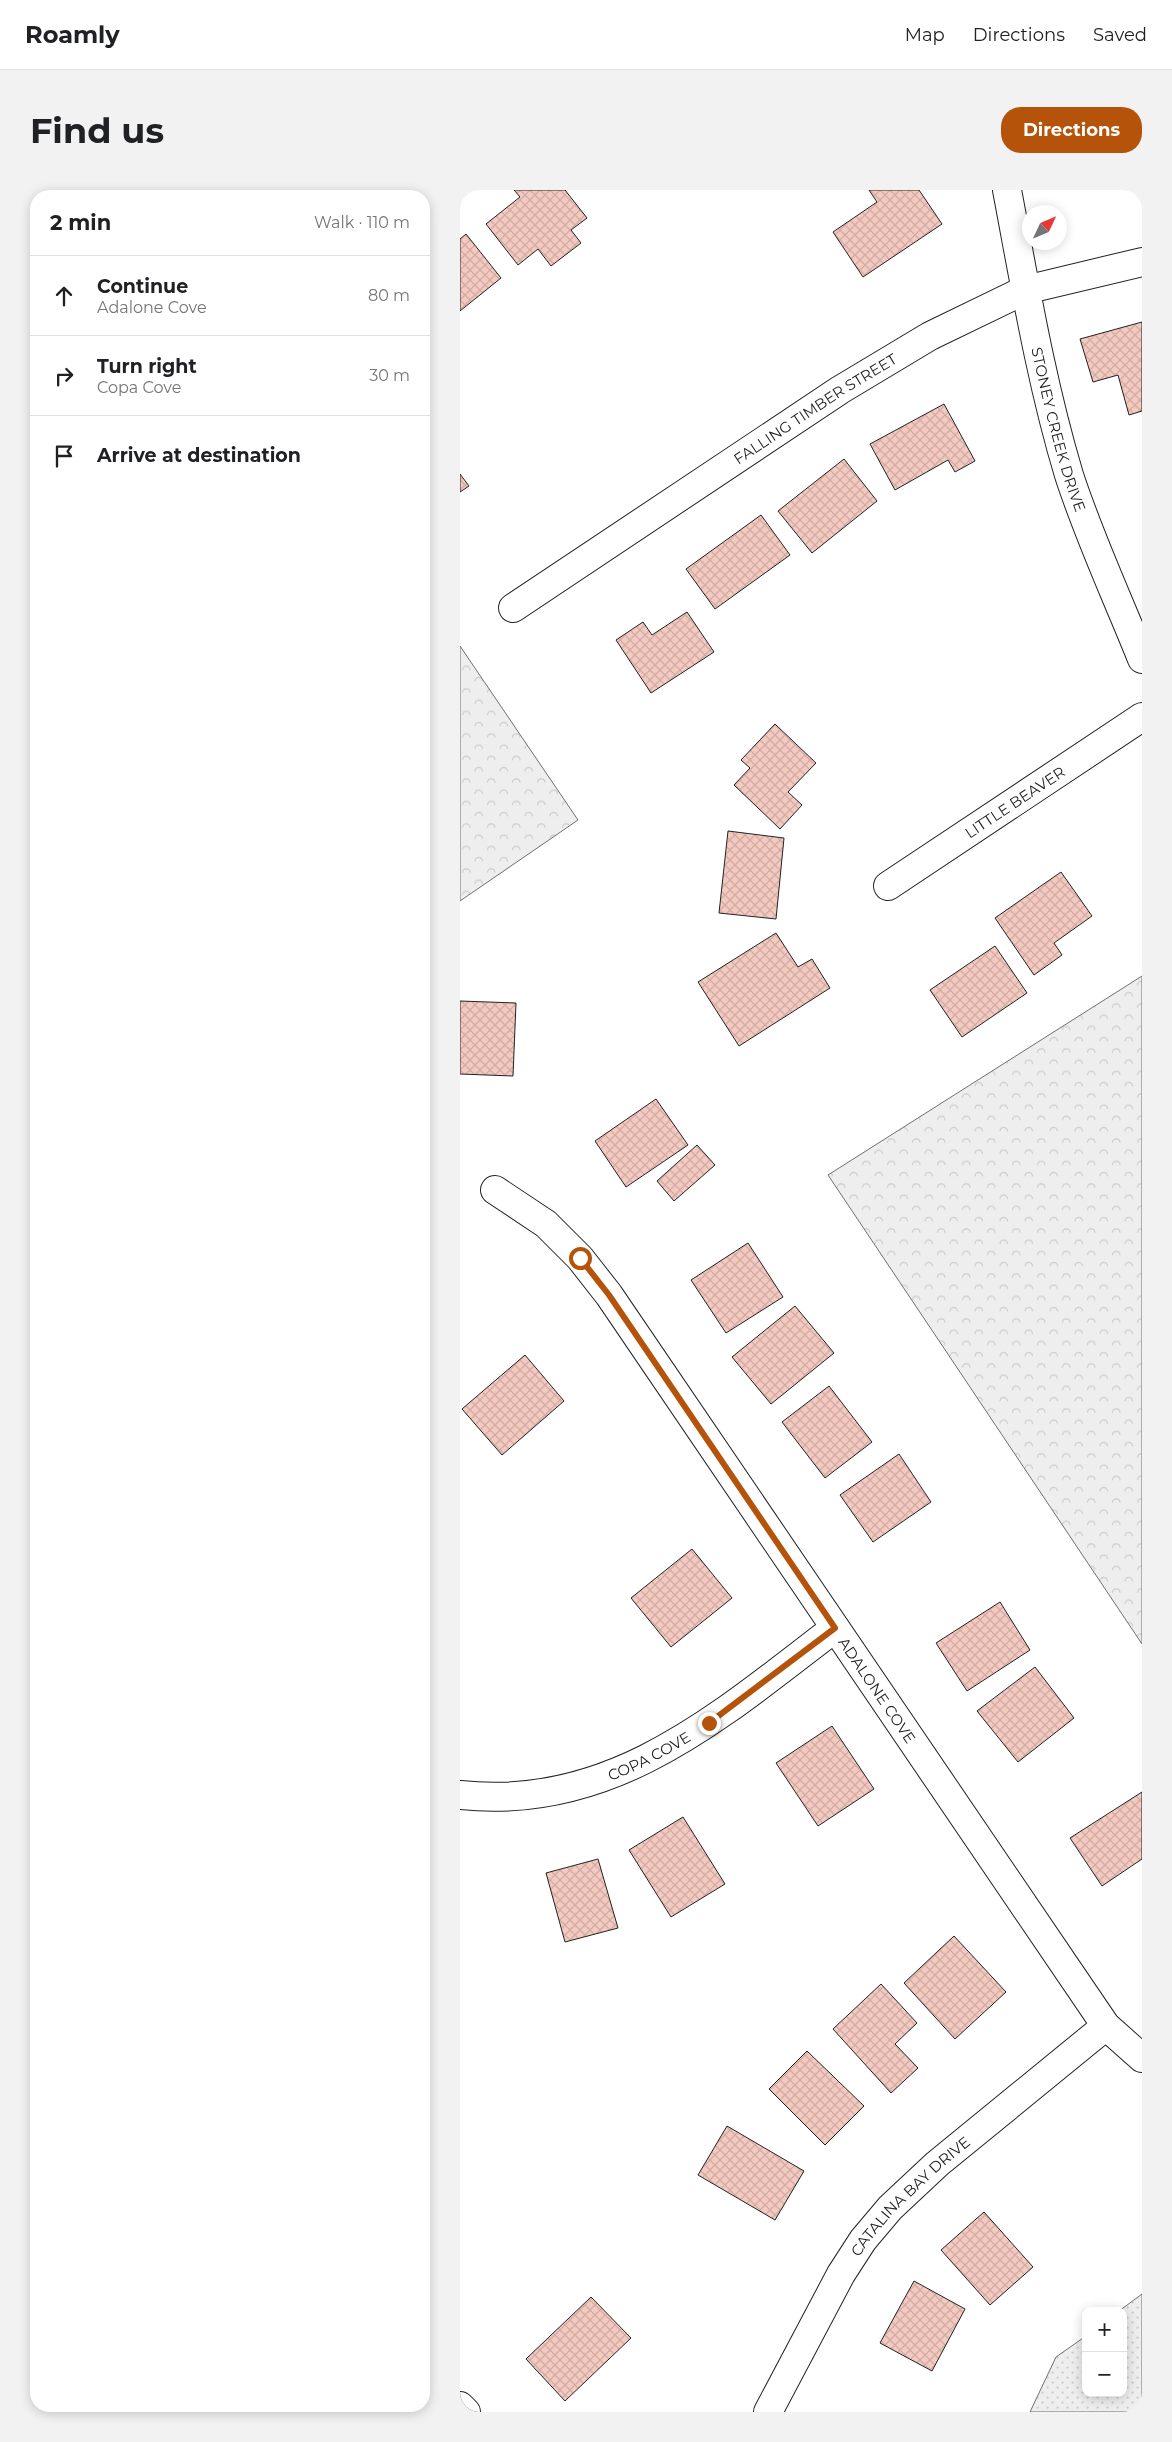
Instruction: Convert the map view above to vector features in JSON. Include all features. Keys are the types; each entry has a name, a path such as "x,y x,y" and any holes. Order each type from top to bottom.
{"street":[{"name":"STONEY CREEK DRIVE","path":"1006,190 1025,290 1052,411 1070,476 1142,659"},
{"name":"FALLING TIMBER STREET","path":"513,608 840,390 930,336 1025,290 1142,262"},
{"name":"LITTLE BEAVER","path":"888,886 1142,717"},
{"name":"ADALONE COVE","path":"495,1190 546,1224 580,1258 609,1295 1106,2026 1142,2058"},
{"name":"COPA COVE","path":"460,1795 511,1797 544,1794 590,1782 626,1769 661,1752 709,1723 835,1628"},
{"name":"CATALINA BAY DRIVE","path":"768,2412 841,2274 863,2240 890,2208 937,2164 1106,2026"},
{"path":"460,2406 466,2412"}],"green space":[{"path":"460,646 578,820 460,901"},
{"path":"1142,976 1142,1644 828,1175"},
{"path":"1142,2294 1142,2412 1030,2412 1056,2357 1082,2339 1082,2397 1127,2397 1127,2307 1124,2307"}],"building":[{"path":"514,190 565,190 587,218 571,230 581,243 551,266 538,249 518,265 486,224 520,197"},
{"path":"869,190 919,190 942,224 863,277 833,232 877,202"},
{"path":"466,234 501,278 460,311 460,239"},
{"path":"1142,322 1142,411 1129,415 1118,375 1093,382 1080,339"},
{"path":"944,404 975,461 955,472 948,460 895,490 870,444"},
{"path":"844,459 877,501 812,553 778,511"},
{"path":"460,474 469,486 460,492"},
{"path":"761,515 790,555 715,609 686,569"},
{"path":"687,612 714,652 651,693 616,640 643,622 652,635"},
{"path":"775,724 816,763 788,792 802,805 780,829 734,785 750,768 741,760"},
{"path":"728,831 784,838 776,919 719,913"},
{"path":"1061,872 1092,916 1054,943 1062,955 1034,975 995,918"},
{"path":"776,933 798,967 812,959 830,988 739,1046 698,982"},
{"path":"995,946 1027,993 962,1037 930,990"},
{"path":"460,1001 516,1003 513,1076 460,1074"},
{"path":"656,1099 688,1145 626,1187 595,1141"},
{"path":"697,1145 715,1165 674,1201 657,1181"},
{"path":"748,1243 783,1297 726,1333 691,1280"},
{"path":"795,1306 834,1353 771,1404 732,1357"},
{"path":"525,1355 564,1401 502,1455 462,1409"},
{"path":"829,1386 872,1442 825,1478 782,1422"},
{"path":"899,1454 931,1502 873,1542 840,1495"},
{"path":"692,1549 732,1598 671,1647 631,1598"},
{"path":"1000,1602 1030,1650 967,1691 936,1643"},
{"path":"1035,1667 1074,1718 1018,1762 977,1711"},
{"path":"832,1726 874,1789 818,1826 776,1763"},
{"path":"1142,1792 1142,1859 1102,1886 1070,1838"},
{"path":"683,1817 725,1884 671,1917 629,1850"},
{"path":"598,1859 618,1928 565,1942 546,1873"},
{"path":"954,1936 1006,1992 955,2039 904,1983"},
{"path":"881,1984 917,2023 895,2044 918,2068 891,2093 833,2029"},
{"path":"807,2051 864,2106 825,2145 769,2089"},
{"path":"727,2126 804,2171 775,2220 698,2175"},
{"path":"984,2212 1033,2267 990,2305 941,2250"},
{"path":"914,2281 965,2309 932,2371 880,2343"},
{"path":"591,2297 631,2338 565,2401 526,2359"}],"route":[{"path":"580,1258 609,1295 835,1628 709,1723"}]}
